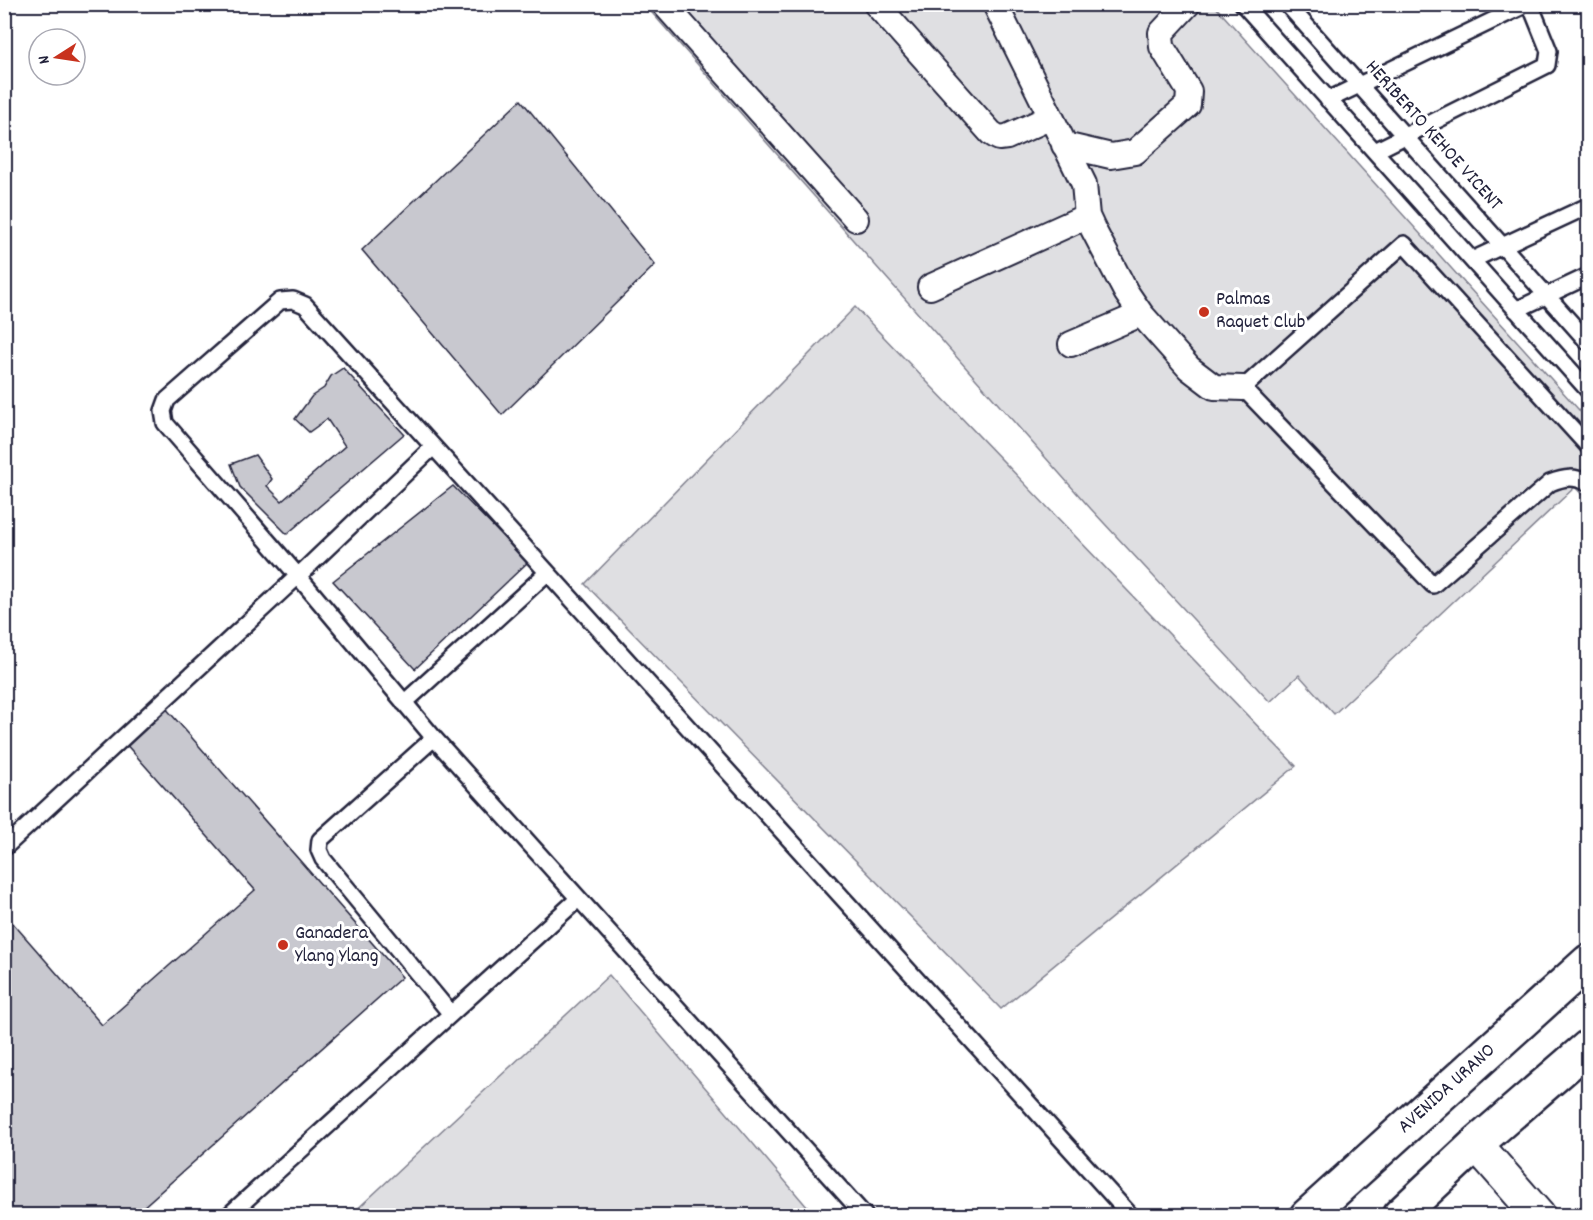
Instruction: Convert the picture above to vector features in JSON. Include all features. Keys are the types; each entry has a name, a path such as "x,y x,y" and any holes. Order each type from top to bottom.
{"main road":[{"name":"AVENIDA URANO","path":"1307,1215 1588,962"},
{"path":"1399,1215 1476,1144 1588,1047"}],"street":[{"path":"664,4 856,219"},
{"path":"876,4 990,133 999,138 1007,137 1051,117"},
{"path":"995,4 1084,184 1087,216 1126,292 1141,314 1189,368 1214,387 1243,388"},
{"path":"1064,145 1111,156 1135,152 1188,105 1189,92 1162,47 1161,33 1188,4"},
{"path":"1084,184 1111,156"},
{"path":"930,287 1087,216"},
{"path":"1071,344 1141,314"},
{"path":"1476,1144 1539,1215"}],"lane":[{"path":"1243,4 1588,390"},
{"name":"HERIBERTO KEHOE VICENT","path":"1287,4 1588,342"},
{"path":"1328,100 1529,4 1549,51 1547,65 1375,151"},
{"path":"1472,260 1588,206"},
{"path":"1588,446 1404,244 1243,388 1433,585 1550,483 1564,477 1578,478 1588,483"},
{"path":"1516,310 1588,276"},
{"path":"865,1215 434,738 165,423 163,411 167,400 280,301 292,300 305,306 1131,1215"},
{"path":"4,848 298,576 433,447"},
{"path":"404,703 547,573"},
{"path":"434,738 320,840 319,850 323,859 451,1014"},
{"path":"228,1215 578,899"}],"shaded area":[{"name":"Palmas Raquet Club","path":"645,5 1214,5 1588,420 1588,501 1575,487 1334,714 1299,675 1270,702 1091,509"},
{"path":"855,307 1296,766 1001,1009 585,584"},
{"path":"609,975 814,1215 351,1215"}],"building":[{"path":"521,100 655,265 502,415 362,250"},
{"path":"343,368 404,434 287,534 240,487 231,464 255,455 272,479 267,486 282,501 345,446 327,419 309,432 295,419 312,396 324,388 331,376"},
{"path":"453,486 528,562 415,669 333,581"},
{"name":"Ganadera Ylang Ylang","path":"164,706 402,977 133,1216 4,1216 4,913 102,1025 255,890 124,742"}],"place":[{"name":"Palmas Raquet Club","path":"1204,312"},
{"name":"Ganadera Ylang Ylang","path":"283,945"}]}
